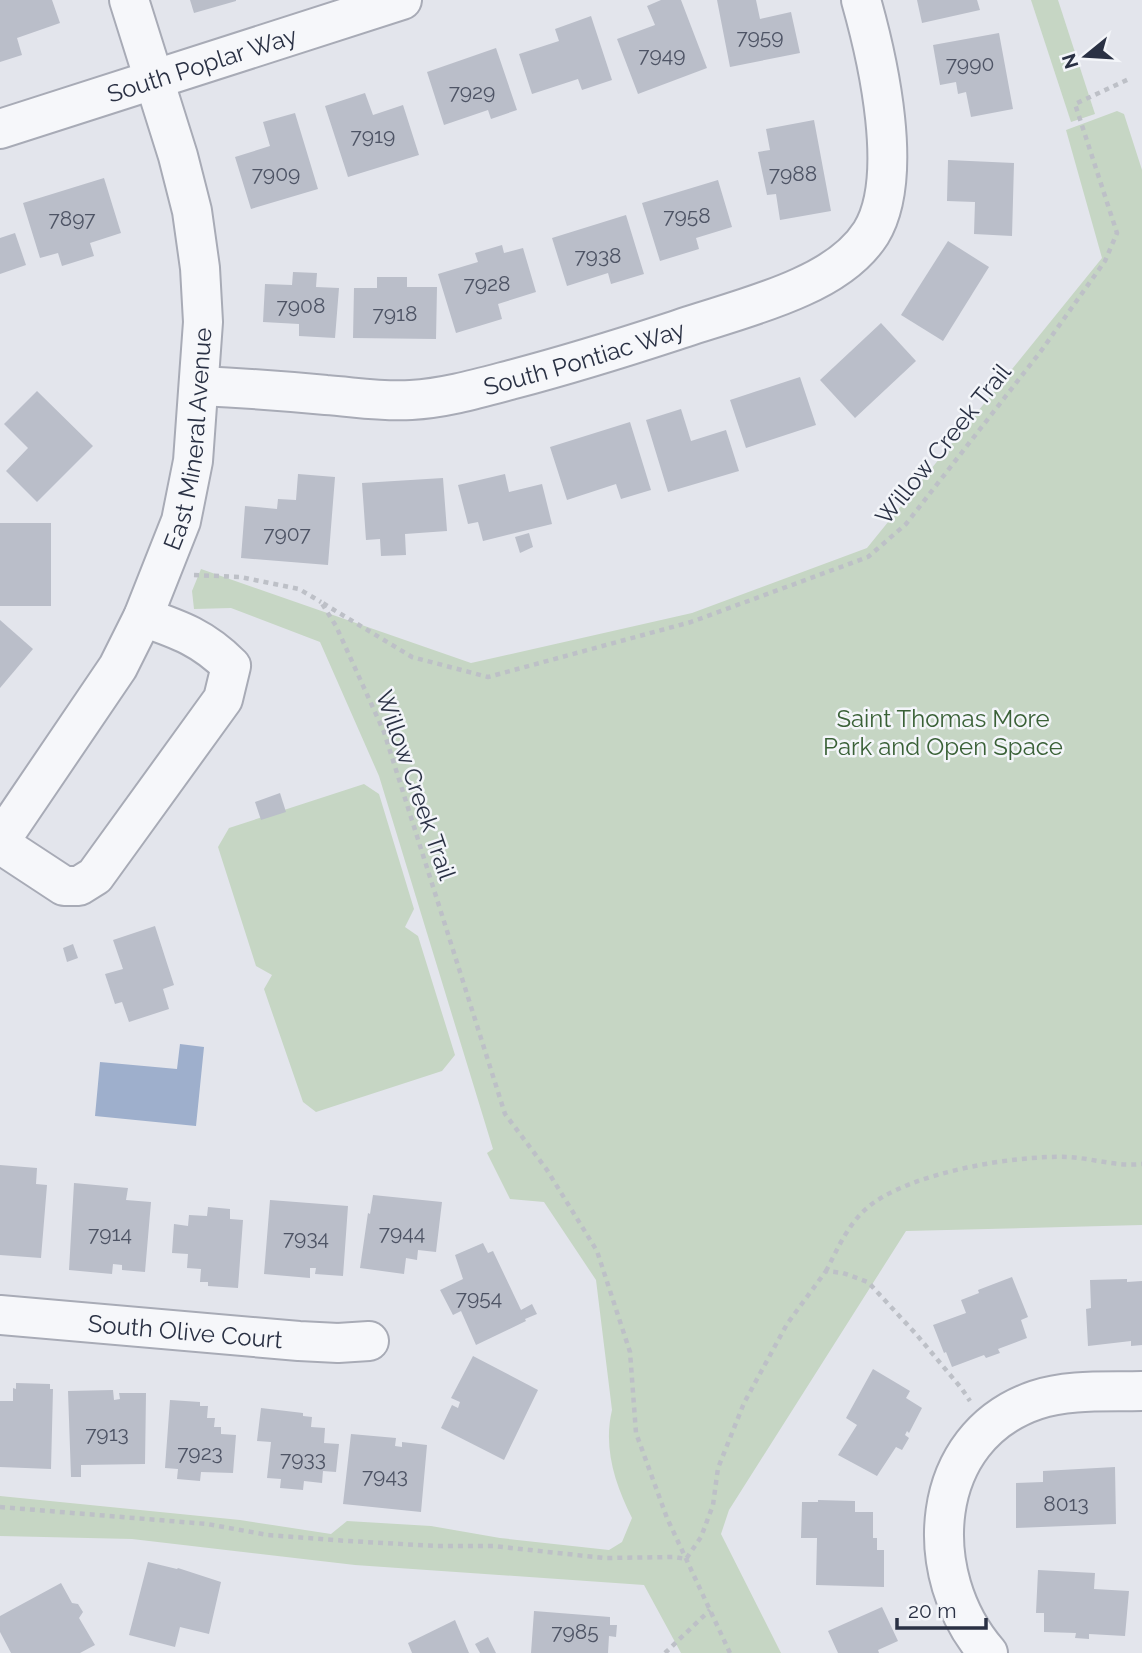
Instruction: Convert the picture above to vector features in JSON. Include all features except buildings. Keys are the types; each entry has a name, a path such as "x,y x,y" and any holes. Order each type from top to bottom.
{"street":[{"name":"East Mineral Avenue","path":"0,842 118,667 159,580 181,521 193,461 203,322 199,257 192,211 178,156 129,0"},
{"name":"South Poplar Way","path":"0,130 402,0"},
{"name":"South Pontiac Way","path":"200,386 411,400 471,390 591,358 800,288 838,267 858,250 881,212 888,162 876,65 862,0"},
{"path":"0,842 64,886 79,886 95,876 223,699 231,666 213,648 194,637 143,617"},
{"name":"South Olive Court","path":"0,1315 299,1341 369,1341"},
{"path":"988,1653 971,1634 957,1607 948,1574 944,1541 946,1506 954,1476 966,1451 987,1429 1012,1411 1037,1399 1072,1394 1142,1391"}],"path":[{"name":"Willow Creek Trail","path":"321,603 412,657 488,677 691,622 868,557 906,524 1041,351 1105,261 1116,233 1074,104 1129,79"},
{"path":"159,580 188,574 240,577 299,589 321,603"},
{"name":"Willow Creek Trail","path":"321,603 336,626 384,732 505,1114 547,1170 597,1251 630,1352 636,1433 667,1518 730,1653"},
{"path":"0,1507 207,1524 268,1535 436,1546 493,1546 604,1558 686,1559 701,1537 713,1505 718,1468 744,1403 787,1324 826,1271 852,1224 867,1207 920,1181 977,1165 1031,1157 1070,1157 1142,1164"},
{"path":"826,1271 843,1273 868,1282 962,1389 987,1429"},
{"path":"665,1653 710,1610"}],"green space":[{"path":"1031,0 1058,0 1095,114 1071,122"},
{"name":"Saint Thomas More Park and Open Space","path":"1117,111 1124,114 1142,170 1142,1225 906,1231 729,1510 721,1534 781,1653 681,1653 644,1585 355,1565 132,1539 0,1536 0,1496 240,1520 331,1534 347,1521 431,1526 500,1538 609,1550 622,1542 632,1518 612,1466 609,1438 612,1410 596,1280 544,1202 510,1199 487,1153 493,1149 379,776 320,642 231,608 194,609 192,591 201,569 471,663 692,613 867,548 1102,258 1066,130"},
{"path":"364,784 379,794 414,909 405,927 418,936 455,1055 442,1071 316,1112 303,1102 264,989 272,975 256,966 218,847 229,828"}],"water":[{"path":"180,1044 204,1047 196,1126 95,1116 100,1062 177,1069"}]}
